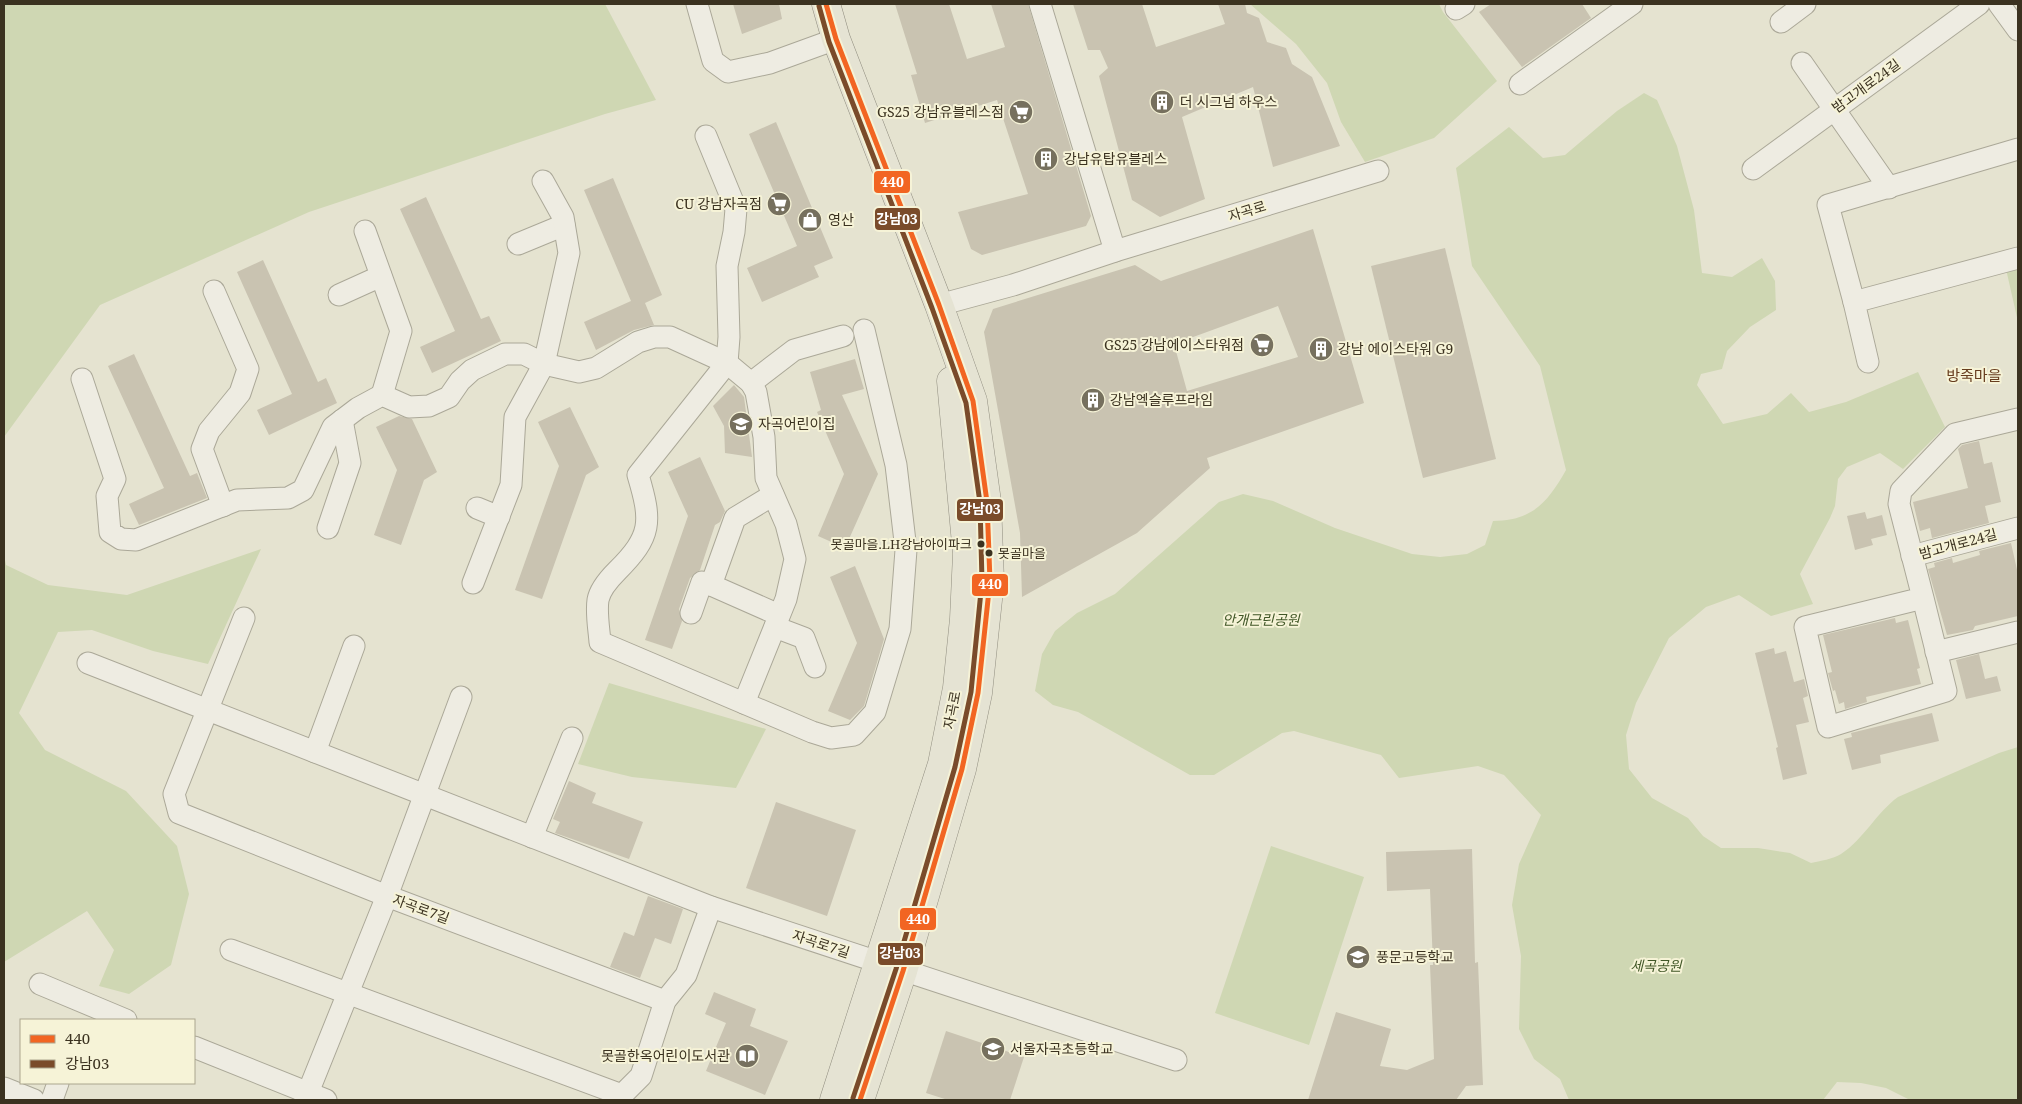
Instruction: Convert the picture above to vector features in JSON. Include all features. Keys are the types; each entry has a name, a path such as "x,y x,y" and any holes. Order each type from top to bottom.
{"main road":[{"name":"자곡로","path":"826,4 836,40 939,305 973,401 987,502 990,581 978,693 962,769 891,967 834,1100"},
{"name":"자곡로","path":"860,1100 891,967"}],"street":[{"path":"697,4 713,60 728,72 770,63 836,40"},
{"path":"1040,4 1115,251"},
{"path":"1781,22 1805,4"},
{"name":"밤고개로24길","path":"1753,169 1979,4"},
{"path":"1999,4 2018,30"},
{"path":"1520,84 1622,6"},
{"path":"1802,63 1889,188"},
{"path":"706,136 736,209 734,232 727,266 729,337 727,363 638,476 646,503 647,531 637,551 608,580 598,599 600,642 831,738 854,735 875,712 900,629 906,550 896,465 864,330"},
{"path":"1868,362 1828,205 2018,149"},
{"name":"자곡로","path":"939,305 1013,285 1115,251 1378,171"},
{"path":"473,583 511,485 515,417 544,364 570,254 563,217 544,181"},
{"path":"518,244 564,225"},
{"path":"82,380 115,479 107,496 110,532 121,539 136,540 237,500 288,498 303,490 333,427 358,408 382,395 401,331 365,231"},
{"path":"1854,302 2018,258"},
{"path":"340,295 381,276"},
{"path":"214,291 248,370 240,393 209,431 202,449 223,506"},
{"path":"751,384 794,350 843,336"},
{"path":"382,395 408,407 429,406 449,397 460,381 472,370 505,354 524,354 544,364 579,372 596,368 638,342 654,337 670,337 727,363 751,384 756,392 764,437 766,478 786,524 795,559 786,599 744,703"},
{"path":"1912,556 1899,504 1901,491 1956,434 2018,419"},
{"path":"328,528 350,463 342,420"},
{"path":"711,586 735,518 773,494"},
{"path":"477,508 499,517"},
{"name":"밤고개로24길","path":"1936,652 1912,556 2018,528"},
{"path":"691,613 702,582 777,621 804,638 815,667"},
{"path":"1923,598 1805,627 1828,726 1946,691 1936,652 2018,632"},
{"path":"206,709 244,618"},
{"path":"315,752 354,646"},
{"name":"자곡로7길","path":"88,663 711,907 1176,1060"},
{"path":"195,1048 313,1098 348,994 387,896 461,697"},
{"name":"자곡로7길","path":"206,709 174,794 179,813 387,896 665,1001"},
{"path":"532,837 572,738"},
{"path":"232,950 622,1098 641,1076 665,1001 686,975 711,907"},
{"path":"40,984 85,1013 120,1019"},
{"path":"52,1100 58,1084"},
{"path":"4,1088 34,1100"}],"green space":[{"path":"4,4 605,4 656,100 605,114 309,212 100,305 4,437"},
{"path":"1250,4 1439,4 1443,12 1497,81 1434,138 1365,162 1341,122 1327,83 1296,44"},
{"name":"세곡공원","path":"1644,93 1657,100 1677,146 1694,210 1702,273 1732,277 1762,258 1775,281 1776,310 1750,327 1727,351 1722,369 1701,374 1697,385 1723,424 1767,414 1791,393 1809,412 1846,402 1918,372 1945,427 1903,469 1880,453 1847,467 1838,479 1835,506 1800,574 1813,604 1771,616 1739,595 1706,607 1669,638 1636,703 1626,735 1629,769 1652,798 1688,818 1703,836 1721,848 1758,848 1790,853 1811,863 1834,857 1849,848 1890,803 1898,797 1999,753 2018,747 2018,1100 1910,1100 1886,1088 1861,1083 1837,1082 1823,1100 1569,1100 1560,1079 1534,1059 1519,1029 1521,956 1512,905 1519,864 1541,815 1504,775 1478,766 1399,778 1381,755 1294,731 1282,733 1214,775 1190,775 1078,712 1053,705 1035,691 1042,654 1055,631 1077,613 1115,594 1219,502 1243,494 1273,501 1335,528 1412,554 1440,557 1467,554 1485,545 1493,521 1518,518 1537,508 1552,491 1566,470 1540,366 1472,266 1456,168 1509,127 1543,158 1565,155 1617,111"},
{"path":"2018,266 2018,322 2006,269"},
{"path":"261,549 208,664 153,651 92,630 58,632 19,713 45,750 126,791 177,846 189,894 171,965 129,994 99,986 114,950 87,911 4,962 4,555 6,565 48,585 127,595"},
{"path":"609,683 766,729 736,788 632,777 578,764"},
{"path":"1271,846 1364,877 1309,1045 1215,1013"}],"building":[{"path":"733,4 779,4 782,19 742,34"},
{"name":"강남유탑유블레스","path":"895,4 949,4 967,59 1005,47 991,4 1028,4 1091,216 1086,226 982,255 971,249 958,212 1028,194 997,100 925,123 911,75 917,74"},
{"name":"더 시그넘 하우스","path":"1073,4 1142,4 1156,47 1225,24 1218,4 1245,4 1247,13 1259,18 1267,42 1286,48 1292,64 1312,77 1340,146 1273,167 1253,87 1182,117 1205,199 1160,217 1132,200 1099,76 1108,68 1100,50 1088,50"},
{"path":"1491,4 1582,4 1591,18 1522,67 1479,12"},
{"path":"776,122 833,258 814,266 819,277 762,302 747,268 797,246 749,134"},
{"path":"613,178 662,295 645,303 654,325 634,330 596,350 584,322 631,301 584,190"},
{"path":"426,197 481,319 489,316 501,341 432,373 420,347 455,331 400,209"},
{"name":"강남엑슬루프라임","path":"1313,229 1364,403 1207,458 1210,468 1137,533 1022,597 1020,533 984,332 993,309 1135,265 1161,281","holes":["1278,306 1298,357 1187,391 1174,344"]},
{"path":"1445,248 1496,459 1423,478 1371,266"},
{"path":"263,260 318,382 326,378 337,403 269,435 257,410 292,394 237,272"},
{"path":"134,354 190,476 197,473 207,498 139,525 129,504 164,488 108,366"},
{"path":"855,359 864,389 842,395 878,474 845,548 818,536 844,474 817,412 821,410 810,372"},
{"path":"734,385 744,397 752,457 725,453 724,426 713,406"},
{"path":"570,407 599,467 586,475 542,599 515,590 559,466 538,422"},
{"path":"399,416 412,419 437,472 424,480 401,545 374,535 397,470 376,427"},
{"path":"1979,441 1984,464 1992,462 2001,502 1985,506 1989,523 1932,538 1930,528 1920,531 1913,502 1968,488 1958,449 1962,445"},
{"path":"700,457 725,511 720,522 715,525 700,570 690,578 679,609 682,621 672,649 645,640 688,516 668,472"},
{"path":"1865,512 1867,519 1882,515 1887,535 1871,539 1873,545 1855,550 1847,516"},
{"path":"2011,543 2018,574 2018,616 1975,626 1973,630 1947,635 1928,569 1935,567 1934,563 1952,558 1953,563 1980,555 1979,551"},
{"path":"855,566 884,639 864,706 850,720 828,711 857,643 830,577"},
{"path":"1895,618 1896,623 1908,620 1920,668 1917,669 1921,684 1866,697 1867,702 1845,709 1844,702 1839,704 1835,690 1833,691 1828,673 1832,672 1823,635"},
{"path":"1774,648 1775,654 1786,651 1794,682 1804,679 1808,696 1803,698 1809,722 1796,725 1807,774 1783,780 1776,748 1778,747 1755,653"},
{"path":"1979,654 1985,679 1997,676 2001,691 1966,699 1956,660"},
{"path":"1932,713 1939,741 1880,755 1881,763 1852,770 1844,739 1852,737 1851,733"},
{"path":"569,781 596,793 592,803 643,822 629,859 555,833 560,822 553,819"},
{"path":"776,802 856,830 827,916 746,888"},
{"path":"1472,849 1475,963 1478,962 1483,1085 1466,1086 1456,1100 1308,1100 1336,1012 1391,1029 1380,1066 1407,1070 1434,1059 1430,965 1433,965 1430,889 1387,891 1386,852"},
{"path":"648,896 683,909 671,944 655,938 640,978 610,967 624,932 634,936"},
{"name":"못골한옥어린이도서관","path":"714,992 756,1009 750,1026 788,1041 765,1095 706,1071 726,1023 705,1014"},
{"path":"946,1031 1024,1057 1010,1100 948,1100 926,1093"}],"transit line":[{"name":"440","path":"826,4 836,39 939,305 973,401 987,502 990,581 978,693 962,769 903,971 860,1100"},
{"name":"강남03","path":"819,6 829,42 932,308 966,403 980,503 982,581 971,692 955,767 896,969 853,1098"}],"place":[{"name":"더 시그넘 하우스","path":"1162,102"},
{"name":"GS25 강남유블레스점","path":"1021,112"},
{"name":"강남유탑유블레스","path":"1046,159"},
{"name":"CU 강남자곡점","path":"779,204"},
{"name":"영산","path":"810,220"},
{"name":"GS25 강남에이스타워점","path":"1262,345"},
{"name":"강남 에이스타워 G9","path":"1321,349"},
{"name":"강남엑슬루프라임","path":"1093,400"},
{"name":"자곡어린이집","path":"741,424"},
{"name":"못골마을.LH강남아이파크","path":"981,544"},
{"name":"못골마을","path":"989,553"},
{"name":"풍문고등학교","path":"1358,957"},
{"name":"서울자곡초등학교","path":"993,1049"},
{"name":"못골한옥어린이도서관","path":"747,1056"}],"district":[{"name":"방죽마을","path":"1974,376"}],"park label":[{"name":"안개근린공원","path":"1261,620"}]}
